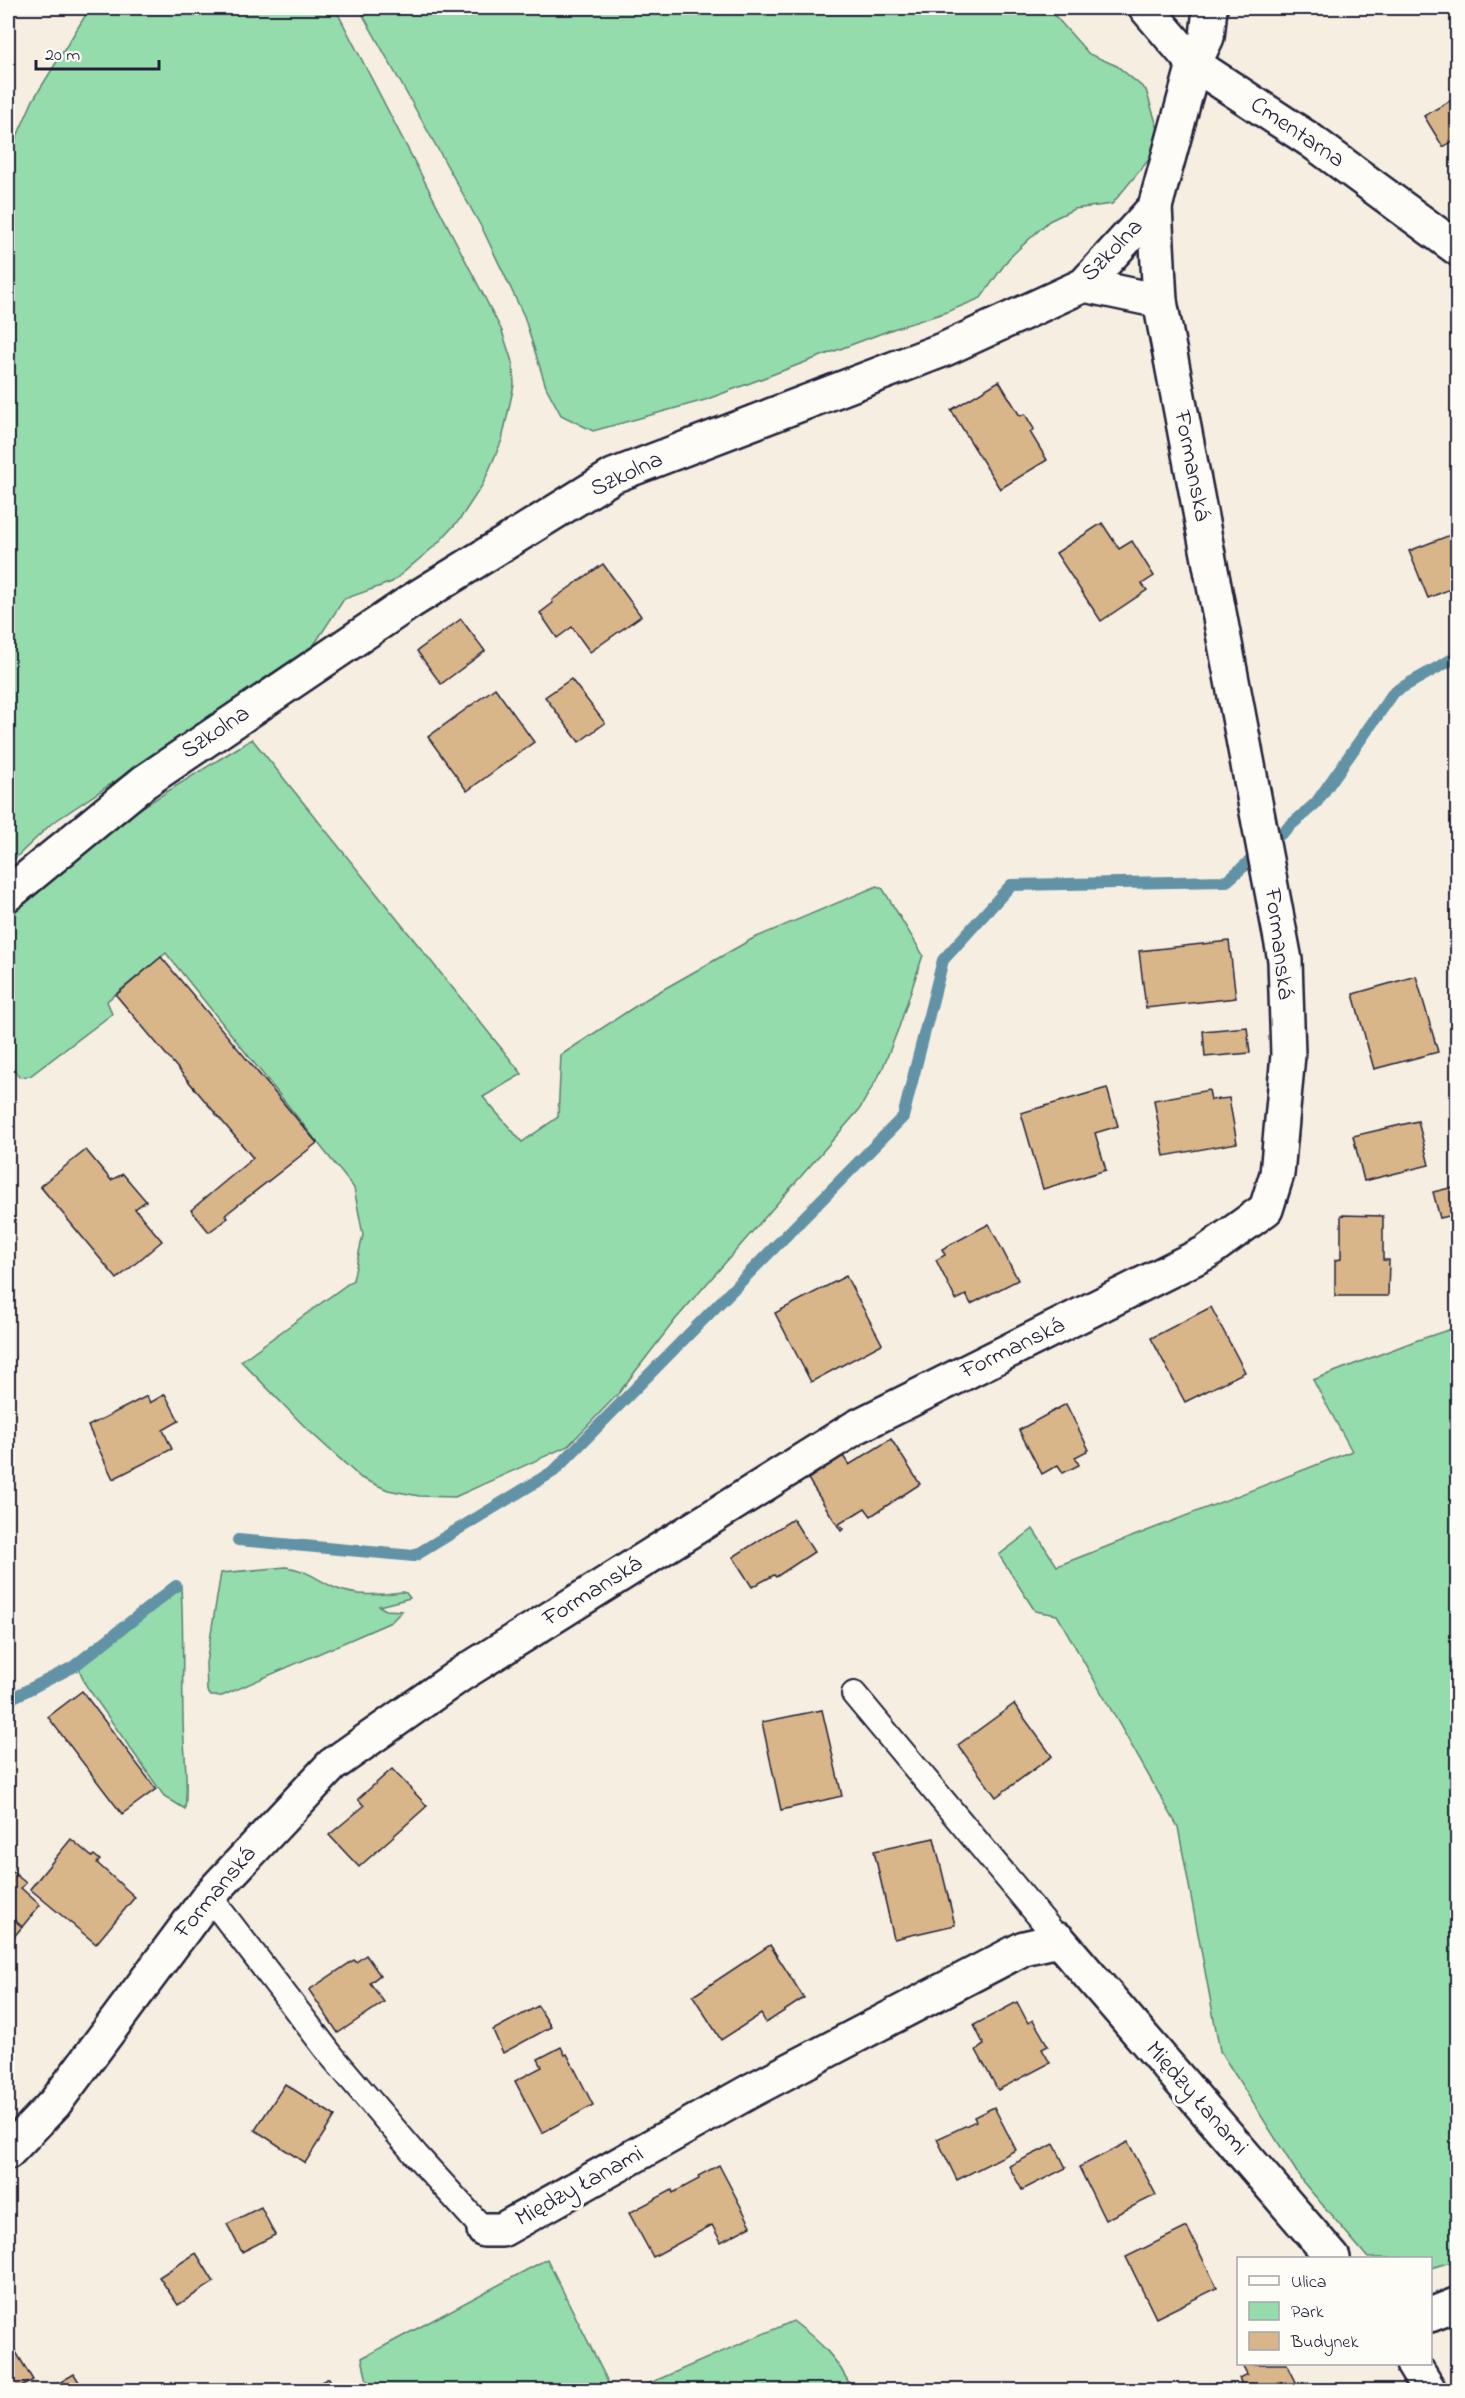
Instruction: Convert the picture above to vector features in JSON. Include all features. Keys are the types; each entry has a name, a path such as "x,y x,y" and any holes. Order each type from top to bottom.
{"street":[{"name":"Cmentarna","path":"1146,8 1194,64 1310,140 1458,249"},
{"name":"Szkolna","path":"8,894 144,782 410,602 613,476 945,349 1084,285 1155,207 1194,64 1207,37 1210,8"},
{"name":"Formanská","path":"8,2152 55,2103 209,1896 332,1765 460,1675 856,1426 1205,1253 1266,1209 1277,1174 1288,1055 1285,960 1160,301 1155,207"},
{"path":"1084,285 1160,301"},
{"name":"Między Łanami","path":"484,2230 502,2230 752,2091 1024,1948 1059,1940 1331,2257"},
{"path":"1432,2314 1458,2304"},
{"path":"1414,2365 1429,2391"}],"lane":[{"name":"Między Łanami","path":"854,1694 1059,1940"},
{"name":"Między Łanami","path":"209,1896 331,2055 416,2156 484,2230"}],"green space":[{"path":"90,8 335,8 502,331 513,365 514,385 502,440 483,484 460,519 437,544 392,582 344,599 310,651 51,824 8,865 8,157 33,100"},
{"path":"359,8 1048,8 1089,54 1117,66 1146,90 1158,129 1151,157 1112,204 1074,209 1049,221 1009,258 981,298 705,400 593,431 561,415 546,387 524,316 483,230"},
{"path":"252,739 522,1074 483,1097 522,1142 558,1117 561,1055 648,998 752,939 877,886 883,889 923,955 882,1070 859,1110 675,1320 618,1394 568,1446 455,1497 419,1496 388,1490 361,1478 306,1428 241,1361 353,1280 363,1235 354,1188 166,953 107,1001 112,1014 30,1076 19,1077 8,1061 8,912 35,886 94,840 156,798"},
{"path":"1457,1327 1458,2260 1432,2268 1432,2257 1367,2257 1303,2182 1220,2051 1178,1827 1057,1615 1035,1611 999,1555 1033,1529 1057,1566 1352,1451 1313,1380"},
{"path":"286,1567 305,1572 335,1588 351,1593 402,1592 410,1598 379,1606 386,1610 402,1611 391,1622 222,1696 211,1696 207,1691 206,1663 221,1573"},
{"path":"181,1588 185,1809 164,1796 85,1684 80,1671 80,1666 174,1590"},
{"path":"547,2259 612,2390 372,2390 366,2377 362,2358"},
{"path":"793,2321 827,2351 841,2369 852,2390 634,2390"}],"building":[{"path":"1458,96 1458,138 1443,147 1424,116"},
{"path":"999,381 1020,416 1025,414 1034,429 1030,432 1047,460 1000,489 951,410"},
{"path":"1102,523 1119,549 1132,541 1154,576 1142,584 1147,590 1101,621 1056,553"},
{"path":"1458,532 1458,586 1428,598 1409,551"},
{"path":"603,564 641,616 590,652 572,627 557,638 540,613 553,603 552,600"},
{"path":"461,619 485,651 441,684 417,651"},
{"path":"571,679 605,723 579,742 545,697"},
{"path":"495,688 534,742 467,791 428,737"},
{"path":"1229,941 1236,998 1146,1008 1139,951"},
{"path":"161,957 317,1143 225,1215 228,1218 209,1232 191,1210 253,1158 116,995"},
{"path":"1416,976 1438,1052 1374,1069 1353,994"},
{"path":"1247,1027 1250,1053 1205,1057 1203,1031"},
{"path":"1107,1088 1118,1126 1095,1133 1106,1170 1043,1189 1021,1113"},
{"path":"1209,1090 1211,1100 1229,1098 1237,1143 1164,1156 1154,1100"},
{"path":"1418,1121 1429,1165 1364,1181 1353,1136"},
{"path":"86,1150 111,1180 123,1174 146,1201 135,1209 162,1241 117,1279 40,1186"},
{"path":"1458,1186 1458,1214 1440,1218 1433,1192"},
{"path":"1341,1215 1383,1216 1383,1260 1389,1260 1388,1296 1335,1296 1335,1260 1341,1259"},
{"path":"989,1224 1018,1280 971,1304 966,1295 956,1300 936,1260 945,1255 942,1249"},
{"path":"846,1276 882,1344 811,1382 775,1313"},
{"path":"1211,1307 1245,1372 1185,1402 1151,1338"},
{"path":"165,1394 179,1421 163,1430 172,1449 113,1479 88,1426 147,1396 150,1403"},
{"path":"1066,1404 1089,1450 1075,1457 1079,1465 1063,1473 1058,1465 1042,1474 1019,1430"},
{"path":"891,1439 920,1484 871,1516 865,1508 839,1524 843,1529 841,1531 808,1479 843,1456 849,1465"},
{"path":"793,1519 814,1552 776,1577 774,1575 752,1587 733,1557"},
{"path":"82,1691 156,1789 122,1814 48,1717"},
{"path":"1014,1704 1052,1756 996,1797 958,1745"},
{"path":"822,1710 842,1796 781,1810 762,1722"},
{"path":"392,1769 427,1806 359,1867 329,1835 364,1806 358,1799"},
{"path":"934,1838 955,1925 894,1939 874,1851"},
{"path":"71,1839 92,1857 94,1855 100,1860 97,1863 135,1897 96,1944 30,1889"},
{"path":"8,1868 26,1883 21,1888 40,1905 22,1927 8,1914"},
{"path":"8,1914 22,1927 8,1944"},
{"path":"770,1945 804,1998 766,2023 761,2014 721,2040 693,1996"},
{"path":"366,1955 380,1975 370,1983 384,2002 338,2033 309,1990 354,1960 356,1962"},
{"path":"1017,2002 1028,2023 1033,2020 1048,2046 1042,2049 1050,2063 998,2090 976,2050 984,2045 974,2025"},
{"path":"538,2006 551,2027 503,2053 493,2030"},
{"path":"561,2047 565,2055 567,2054 593,2105 542,2133 515,2081 542,2067 538,2059"},
{"path":"285,2084 335,2116 305,2163 255,2130"},
{"path":"994,2107 1016,2150 957,2180 937,2139 976,2121 974,2117"},
{"path":"1128,2142 1156,2195 1105,2220 1079,2167"},
{"path":"1054,2144 1066,2168 1022,2190 1009,2166"},
{"path":"719,2165 751,2226 721,2242 712,2225 653,2257 629,2213 672,2190 673,2193"},
{"path":"261,2207 275,2235 242,2252 227,2224"},
{"path":"1187,2227 1217,2288 1156,2318 1126,2257"},
{"path":"196,2253 214,2282 178,2305 159,2277"},
{"path":"8,2339 33,2380 16,2390 8,2390"},
{"path":"1242,2365 1288,2365 1300,2390 1245,2390 1239,2378 1247,2374"},
{"path":"74,2374 84,2390 47,2390"},
{"path":"329,2378 335,2390 307,2389"}],"waterway":[{"path":"238,1540 414,1556 554,1471 903,1117 943,960 1011,885 1227,881 1316,803 1394,692 1458,656"},
{"path":"8,1700 73,1667 176,1586"}]}
